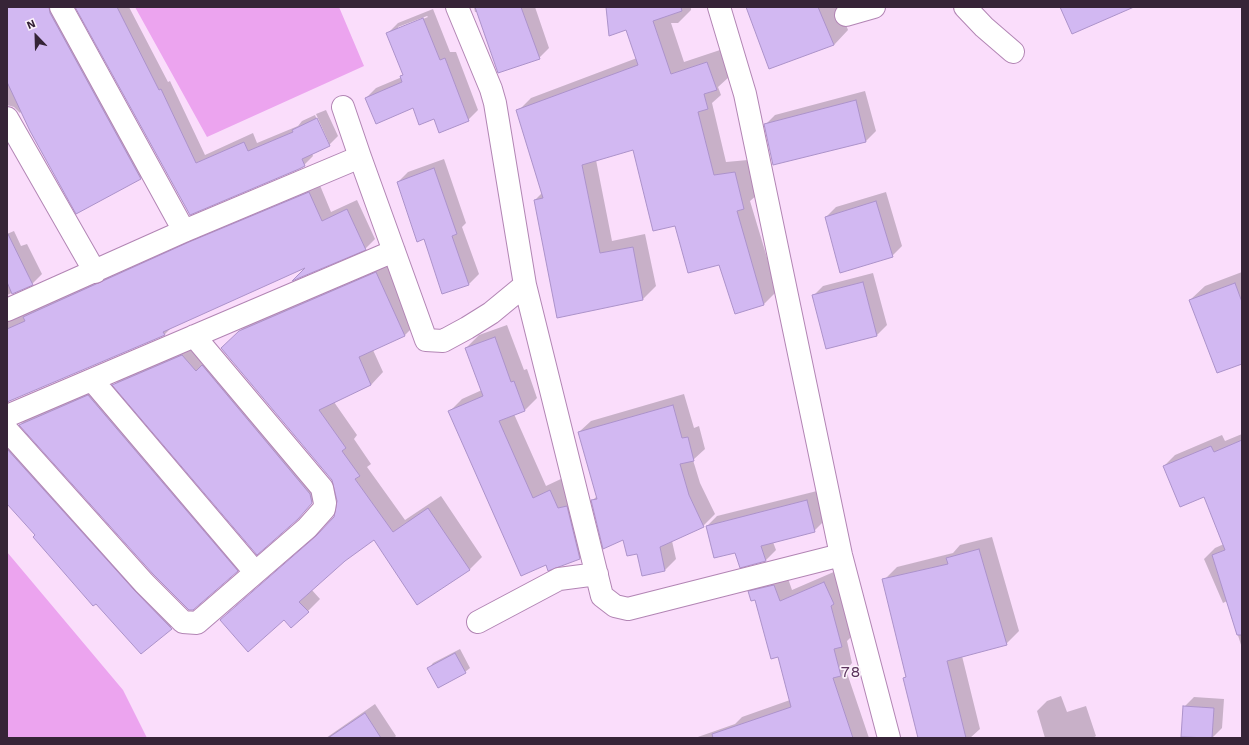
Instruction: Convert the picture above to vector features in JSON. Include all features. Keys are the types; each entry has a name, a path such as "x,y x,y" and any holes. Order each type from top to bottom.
{"street":[{"path":"61,7 184,231"},
{"path":"457,7 491,89 495,103 526,285 602,596 615,606 628,610 841,555"},
{"path":"719,7 746,94 841,555 889,738"},
{"path":"846,15 874,7"},
{"path":"965,7 984,27 1013,52"},
{"path":"343,107 424,335 428,341 443,341 467,328 491,313 526,285"},
{"path":"7,118 95,272"},
{"path":"7,310 184,231 360,157"},
{"path":"7,416 394,251"},
{"path":"7,430 144,583 183,622 197,623 307,528 324,509 324,496 322,488 194,336"},
{"path":"92,380 255,572"},
{"path":"478,622 559,579 597,574"}],"shaded area":[{"path":"135,7 339,7 364,66 207,137"},
{"path":"7,552 123,690 147,738 7,738"}],"building":[{"path":"7,7 49,7 50,13 141,179 76,214 30,131 7,82"},
{"path":"75,7 117,7 159,90 161,89 196,163 244,142 248,151 293,132 292,130 317,118 330,146 302,159 305,166 299,169 190,215"},
{"path":"475,7 521,7 540,59 498,73"},
{"path":"606,7 681,7 682,11 653,21 671,74 707,62 717,90 704,94 708,109 698,112 714,175 735,172 744,209 737,211 764,305 735,314 719,265 688,273 675,226 653,231 633,150 582,165 600,253 633,247 643,300 557,318 534,200 543,198 516,110 638,65 626,30 609,36"},
{"path":"746,7 818,7 834,45 769,69"},
{"path":"1060,7 1134,7 1072,34"},
{"path":"423,18 440,60 445,58 469,121 439,133 434,119 419,125 413,108 376,124 365,98 402,82 400,76 403,75 386,33"},
{"path":"856,100 866,142 773,165 764,124"},
{"path":"434,168 457,234 452,236 469,285 442,294 424,239 417,242 397,182"},
{"path":"309,192 322,221 347,209 366,250 292,281 305,268 163,332 165,335 7,402 7,329 25,321 23,317 189,242"},
{"path":"876,201 893,257 840,273 825,217"},
{"path":"7,232 33,285 12,294 7,282"},
{"path":"376,272 405,336 359,357 371,385 319,410 346,448 342,451 360,476 355,479 393,532 428,508 470,570 417,605 374,540 345,561 299,602 309,612 291,628 284,620 248,652 220,620 316,536 334,517 337,501 332,480 221,348 239,331"},
{"path":"863,282 877,336 826,349 812,295"},
{"path":"1235,283 1242,302 1242,364 1217,373 1189,300"},
{"path":"495,337 511,382 514,381 525,411 499,421 533,498 550,490 558,508 567,506 580,559 548,571 546,565 521,576 448,411 483,396 465,348"},
{"path":"182,355 196,371 202,365 310,494 312,503 298,519 257,555 112,385"},
{"path":"88,395 238,571 193,610 189,610 153,574 19,425"},
{"path":"673,405 682,438 688,437 694,461 680,464 689,495 704,527 660,547 665,571 642,576 637,554 627,556 623,540 603,549 591,500 597,499 578,432"},
{"path":"1242,440 1242,635 1237,635 1212,555 1225,550 1204,497 1180,507 1163,466 1211,446 1214,452"},
{"path":"7,449 135,591 172,629 141,654 96,604 93,606 33,537 35,535 7,504"},
{"path":"807,500 815,532 761,546 766,561 740,568 735,553 714,558 706,526"},
{"path":"979,549 1007,645 947,661 966,738 918,738 903,678 906,677 882,579 948,564 946,558"},
{"path":"824,582 834,604 831,606 842,647 834,649 841,676 833,678 853,738 713,738 712,734 791,707 778,657 771,659 755,600 751,601 748,591 774,585 780,601"},
{"path":"455,653 466,673 438,688 427,668"},
{"path":"1183,706 1214,708 1212,738 1181,737"},
{"path":"365,713 381,738 328,738"}],"district":[{"name":"78","path":"851,672"}]}
